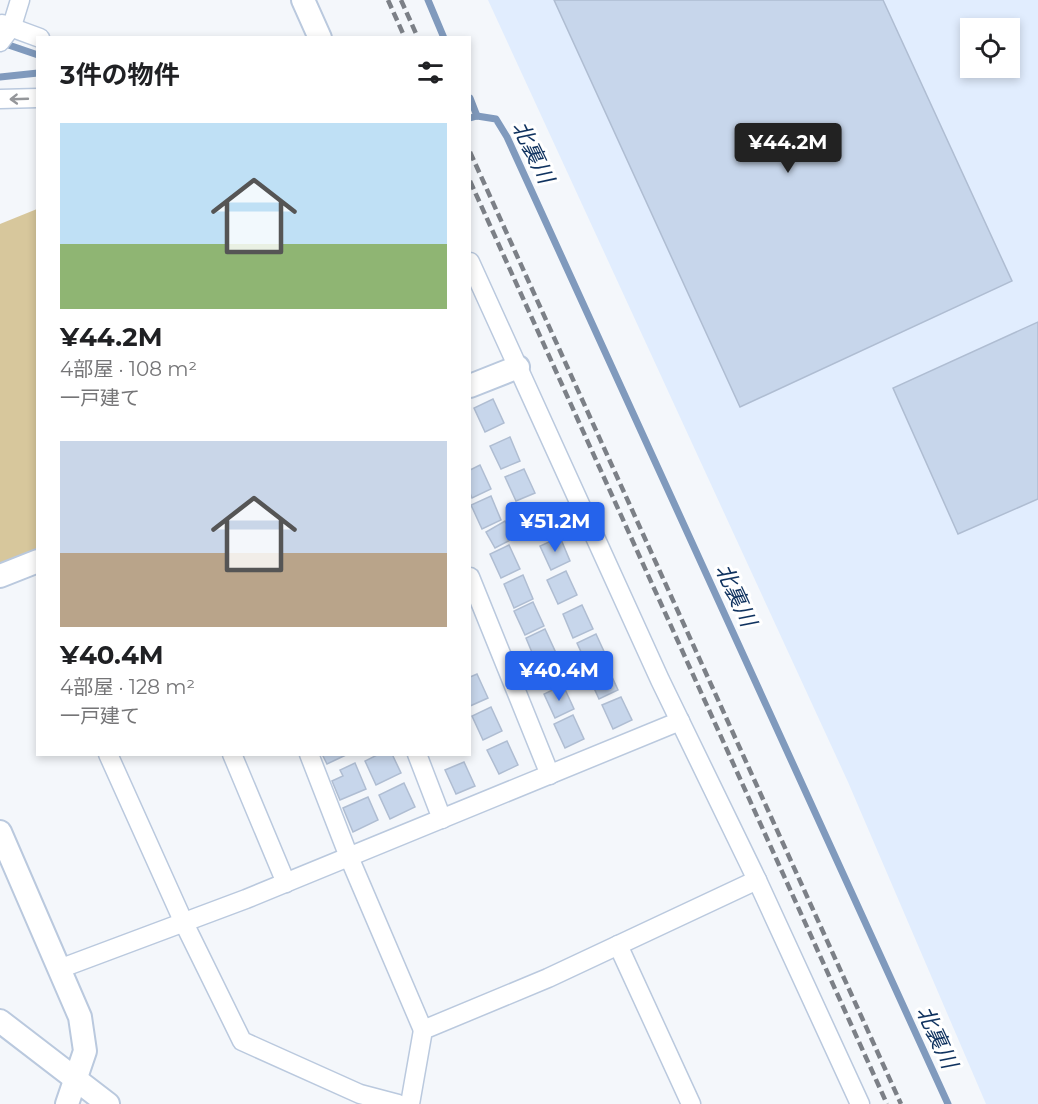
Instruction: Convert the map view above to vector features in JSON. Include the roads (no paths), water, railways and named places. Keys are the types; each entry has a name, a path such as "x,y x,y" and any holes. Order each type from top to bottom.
{"street":[{"path":"20,0 6,30 36,37"},
{"path":"303,0 319,36"},
{"path":"0,99 36,98"},
{"path":"471,264 680,721 860,1104"},
{"path":"471,386 518,367"},
{"path":"0,576 36,562"},
{"path":"471,579 550,775"},
{"path":"59,969 184,924 680,721"},
{"path":"109,756 219,999 242,1041 360,1094 398,1104"},
{"path":"233,756 286,883"},
{"path":"310,756 349,857 423,1030 410,1104"},
{"path":"418,756 442,819"},
{"path":"0,832 80,1017 85,1051 67,1104"},
{"path":"423,1030 548,978 756,880"},
{"path":"618,945 691,1104"},
{"path":"0,1021 108,1104"}],"waterway":[{"path":"428,0 443,36"},
{"path":"0,42 36,54"},
{"path":"0,77 36,73"},
{"path":"471,101 477,116"},
{"name":"北裏川","path":"471,118 477,116 496,119 507,137 948,1104"}],"railway":[{"path":"388,0 404,36"},
{"path":"401,0 417,36"},
{"path":"471,154 901,1104"},
{"path":"471,183 887,1104"}]}
